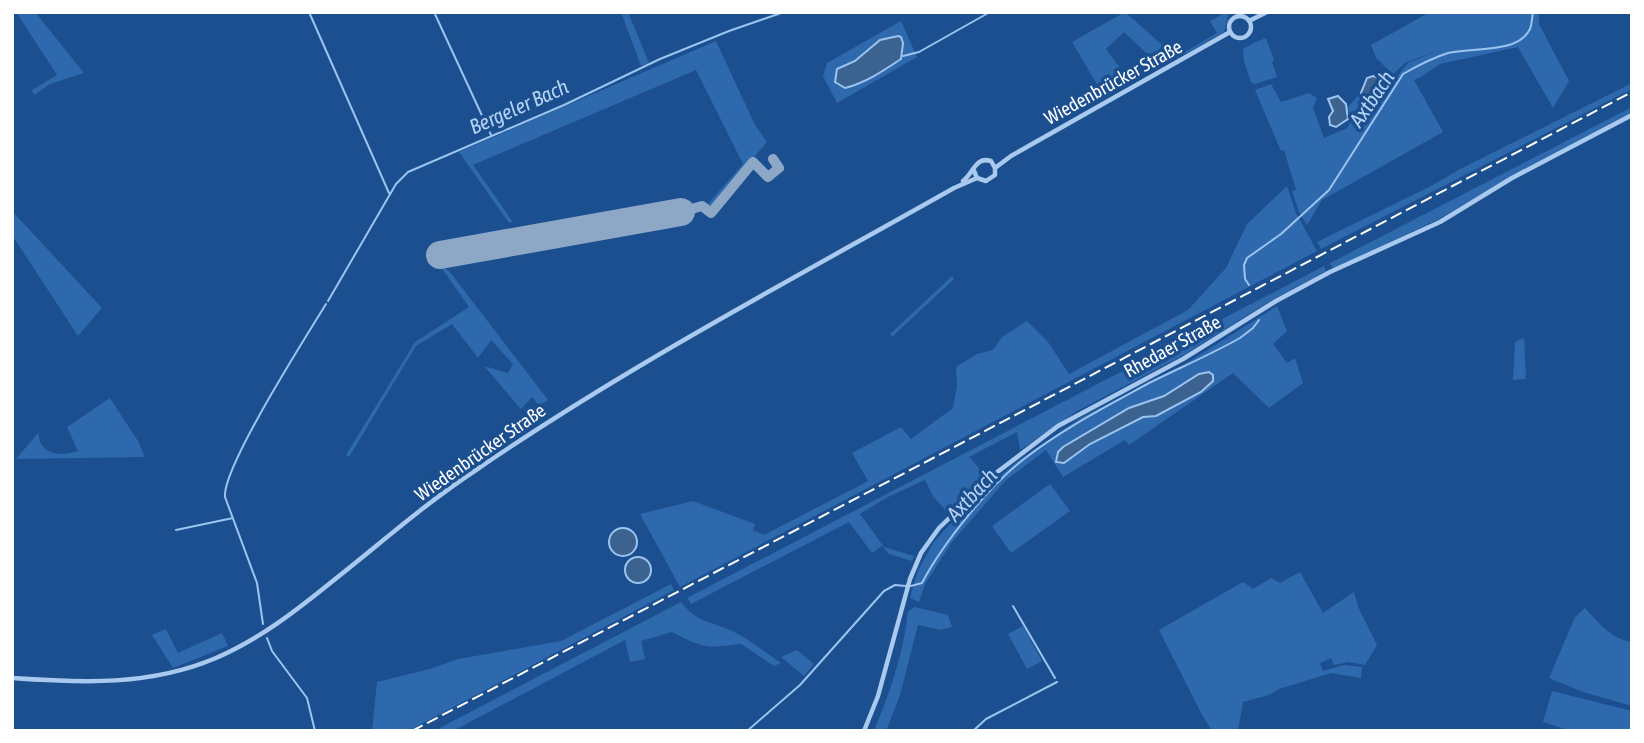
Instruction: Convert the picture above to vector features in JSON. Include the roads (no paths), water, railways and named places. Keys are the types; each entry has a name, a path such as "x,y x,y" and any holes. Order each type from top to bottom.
{"street":[{"path":"1249,21 1266,12"},
{"path":"1244,16 1249,21 1251,27 1247,35 1238,37 1230,32 1229,24 1235,17 1244,16"},
{"name":"Wiedenbrücker Straße","path":"994,165 1230,32"},
{"name":"Rhedaer Straße","path":"863,731 878,696 910,579 921,553 939,528 996,473 1028,447 1080,412 1183,359 1330,272 1440,222 1512,178 1632,115"},
{"path":"954,188 974,171 979,161 986,160 994,165 995,175 990,180 983,181 977,178 974,171"},
{"path":"954,188 977,178"},
{"name":"Wiedenbrücker Straße","path":"12,678 89,683 138,680 180,671 234,649 298,609 446,490 568,409 687,338 954,188"}],"water":[{"path":"898,36 903,43 901,59 853,86 845,88 835,82 837,69 855,61 880,40"},
{"path":"1373,76 1386,80 1374,102 1367,104 1361,93 1367,78"},
{"path":"1338,96 1346,104 1348,119 1336,127 1330,125 1329,117 1333,111 1328,99"},
{"path":"1209,372 1213,375 1213,381 1201,392 1156,416 1143,417 1090,444 1064,463 1056,462 1058,452 1063,447 1129,408 1164,396 1199,374"},
{"path":"623,528 633,532 637,542 633,552 623,556 613,552 609,542 613,532"},
{"path":"638,557 648,560 651,570 648,580 638,583 628,580 625,570 628,560"}],"waterway":[{"path":"309,12 389,193"},
{"path":"434,12 491,135"},
{"name":"Bergeler Bach","path":"328,301 396,184 408,172 564,105 660,59 784,12"},
{"path":"903,56 919,52 990,12"},
{"name":"Axtbach","path":"1249,285 1245,279 1244,265 1247,258 1281,234 1329,190 1403,74 1448,53 1493,48 1515,42 1524,37 1530,29 1533,12"},
{"name":"Bergeler Bach","path":"263,624 257,583 225,497 228,482 250,432 326,304"},
{"name":"Axtbach","path":"911,586 922,583 968,516 996,484 1024,459 1101,409 1240,338 1259,320"},
{"path":"176,530 233,518"},
{"name":"Axtbach","path":"747,731 800,685 884,591 895,585 906,586"},
{"path":"1013,606 1055,678"},
{"name":"Bergeler Bach","path":"267,638 272,651 307,698 315,731"},
{"path":"973,731 986,719 1057,682"}],"railway":[{"path":"412,731 1632,92"}]}
